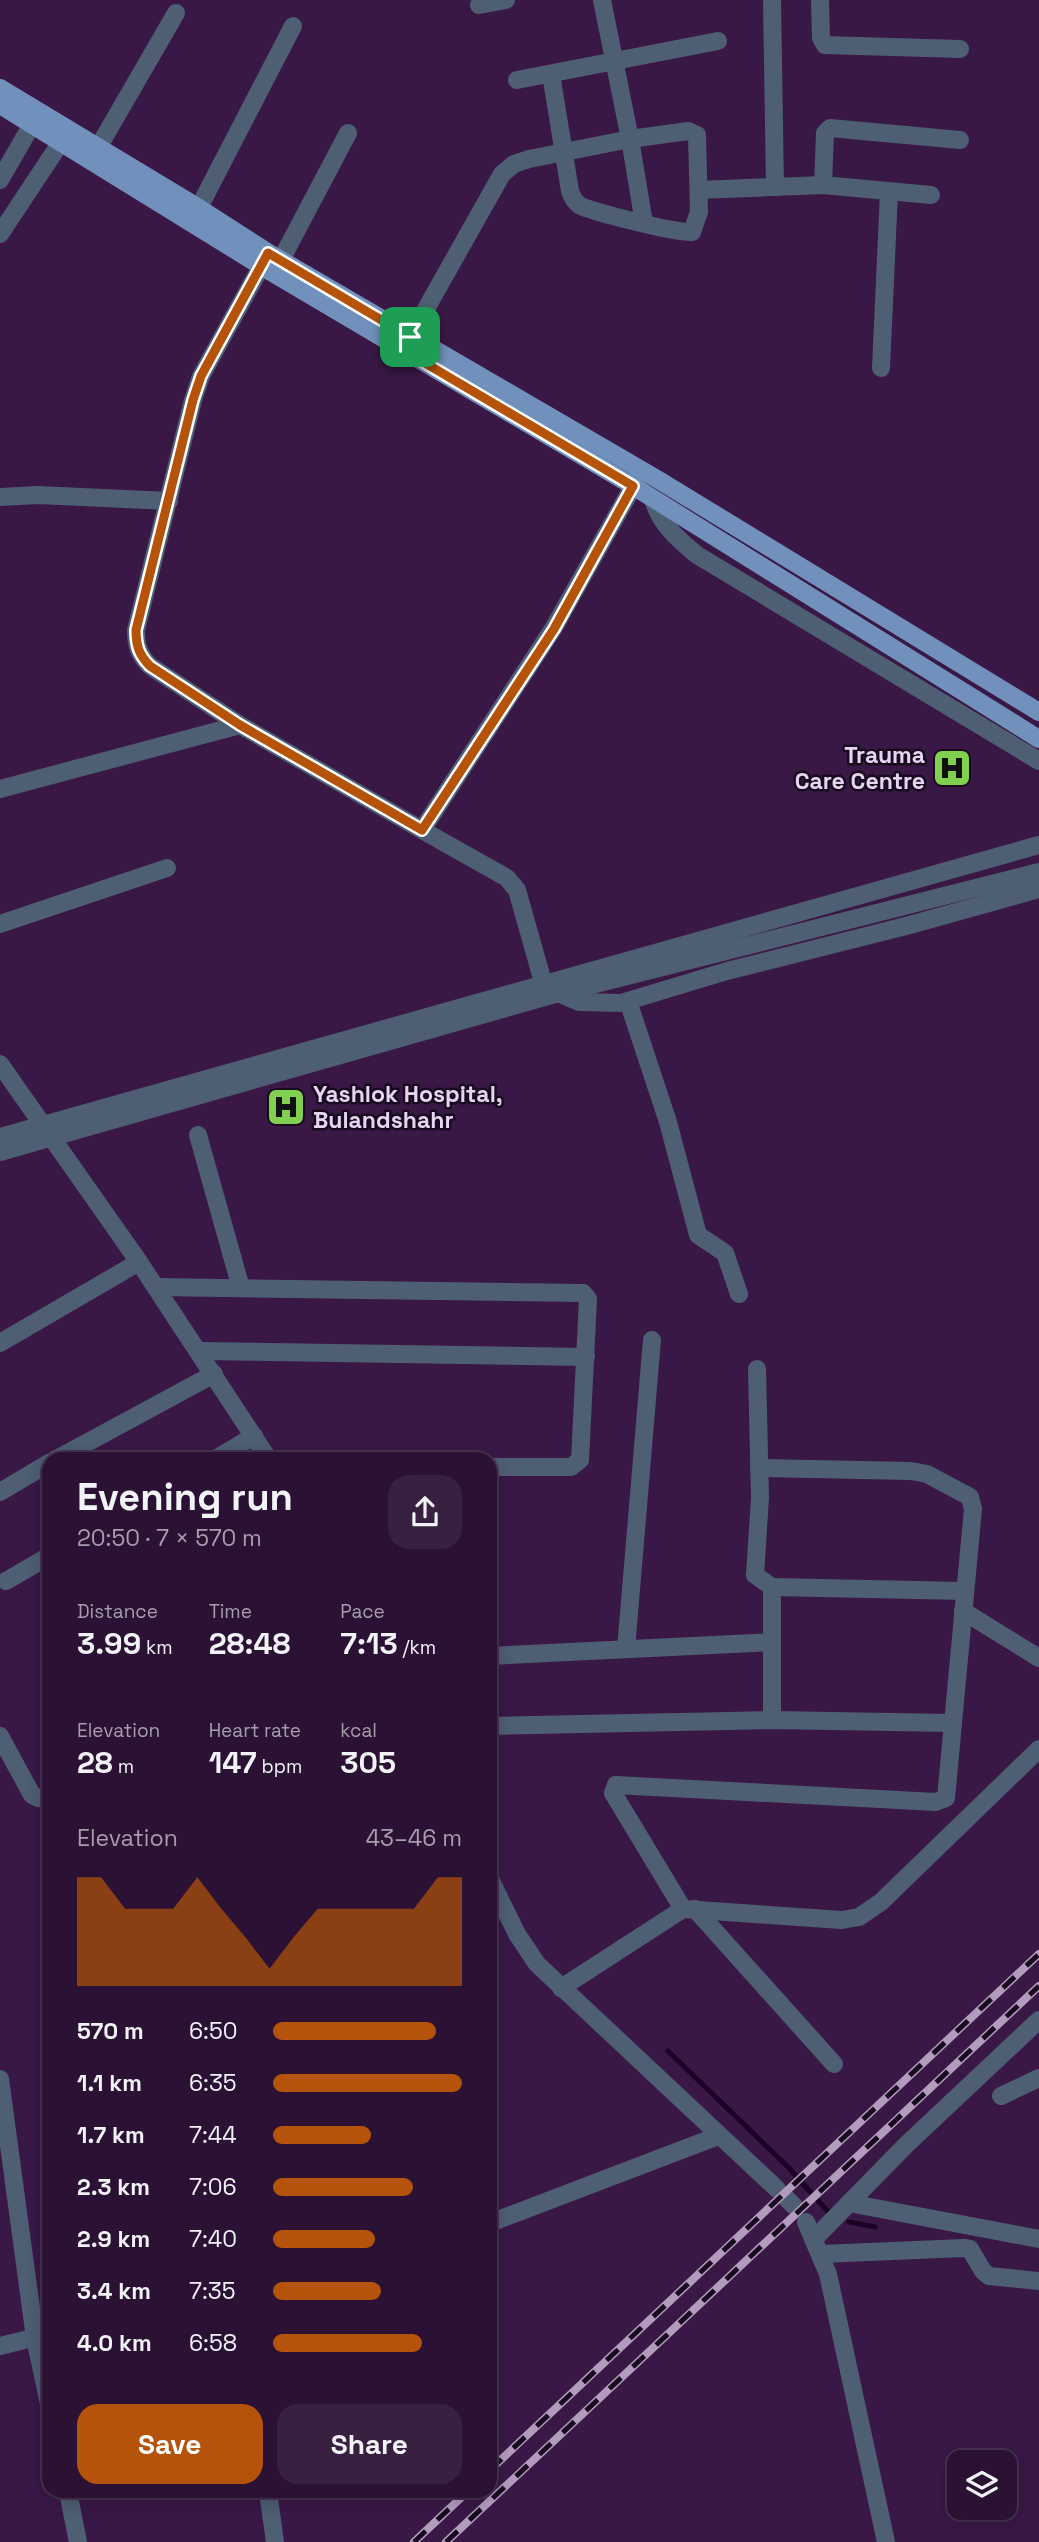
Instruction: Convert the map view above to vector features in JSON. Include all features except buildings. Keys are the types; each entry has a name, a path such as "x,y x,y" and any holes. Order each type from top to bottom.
{"main road":[{"path":"0,88 35,118 65,137 407,344 1039,712"},
{"path":"0,105 35,118"},
{"path":"638,479 654,502 1039,739"}],"street":[{"path":"479,5 506,0"},
{"path":"602,0 644,223"},
{"path":"772,0 775,187"},
{"path":"820,0 821,38 825,45 960,49"},
{"path":"95,153 176,13"},
{"path":"196,214 293,26"},
{"path":"517,80 718,41"},
{"path":"407,344 502,174 514,164 529,159 563,152 630,139 694,132 699,140 699,212 692,232 682,233 576,203 570,191 563,152 551,74"},
{"path":"0,180 35,118"},
{"path":"823,185 825,133 830,128 960,140"},
{"path":"348,133 201,376 136,630 136,645 141,657 150,666 240,725 507,878 517,890 544,982"},
{"path":"0,234 65,137"},
{"path":"699,190 823,185 931,195"},
{"path":"881,368 889,192"},
{"path":"422,830 554,629 638,479"},
{"path":"0,497 38,495 169,501"},
{"path":"654,502 658,514 675,537 697,555 1039,761"},
{"path":"0,789 240,725"},
{"path":"0,1152 50,1131 544,982 1039,845"},
{"path":"0,924 167,869"},
{"path":"0,1137 50,1131 565,992 1039,872"},
{"path":"565,992 579,1002 600,1005 628,1002 727,971 1039,889"},
{"path":"628,1002 668,1122 698,1235 725,1253 740,1294"},
{"path":"0,1064 50,1131 200,1351 264,1452"},
{"path":"198,1135 241,1288"},
{"path":"0,1343 139,1262"},
{"path":"156,1287 580,1292 588,1299 580,1460 571,1466 497,1468"},
{"path":"626,1649 652,1340"},
{"path":"200,1351 586,1357"},
{"path":"757,1370 759,1468 755,1575 772,1587 965,1591"},
{"path":"70,1452 214,1374"},
{"path":"227,1452 254,1436"},
{"path":"0,1492 42,1467"},
{"path":"759,1468 911,1471 927,1474 965,1493 973,1509 946,1797 941,1802 616,1785 613,1793 689,1909 834,2064"},
{"path":"6,1581 42,1560"},
{"path":"772,1587 772,1720"},
{"path":"963,1611 1039,1658"},
{"path":"497,1656 772,1642"},
{"path":"497,1726 772,1720 951,1723"},
{"path":"0,1736 32,1795 42,1798"},
{"path":"561,1988 689,1909 842,1920 859,1917 881,1902 1039,1749"},
{"path":"497,1893 517,1934 537,1965 786,2198"},
{"path":"814,2238 1039,2020"},
{"path":"1001,2096 1039,2078"},
{"path":"0,2079 42,2336 0,2346"},
{"path":"497,2220 718,2136"},
{"path":"849,2203 1039,2239"},
{"path":"814,2238 970,2249 989,2276 1039,2281"},
{"path":"814,2238 886,2542"},
{"path":"69,2498 78,2542"},
{"path":"269,2498 275,2542"}],"waterway":[{"path":"668,2051 789,2168 831,2215"},
{"path":"849,2222 875,2227"}],"railway":[{"path":"497,2463 1039,1954"},
{"path":"497,2494 1039,1986"},
{"path":"414,2542 461,2498"},
{"path":"446,2542 493,2498"}],"place":[{"name":"Trauma Care Centre","path":"952,768"},
{"name":"Yashlok Hospital, Bulandshahr","path":"286,1107"}],"route":[{"path":"268,253 410,337 403,350 633,486 554,629 422,830 240,725 150,666 141,657 136,645 136,630 201,376 268,253"}]}
